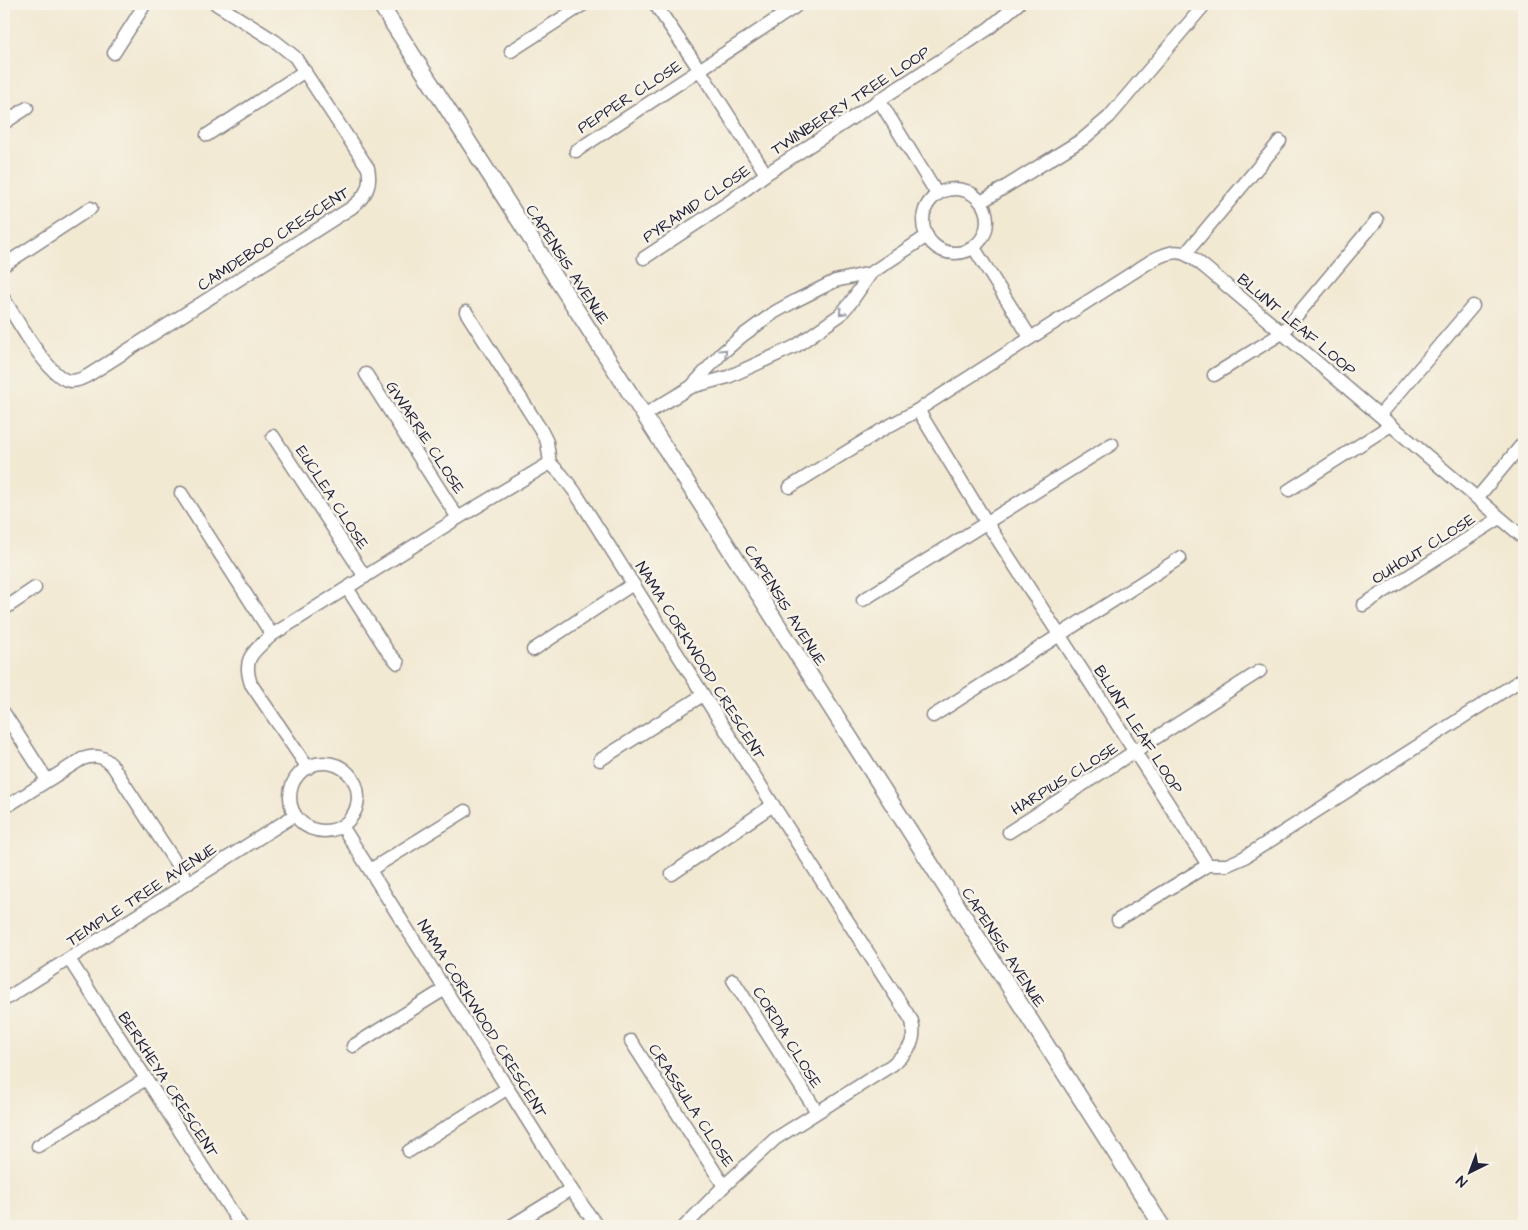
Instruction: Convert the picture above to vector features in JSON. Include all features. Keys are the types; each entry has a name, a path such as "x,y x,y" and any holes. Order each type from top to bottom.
{"street":[{"path":"114,53 145,4"},
{"name":"CAMDEBOO CRESCENT","path":"4,299 50,369 61,378 70,382 92,373 361,200 368,188 370,175 368,168 295,57 287,49 216,4"},
{"name":"CAPENSIS AVENUE","path":"380,4 1162,1226"},
{"path":"511,51 584,4"},
{"name":"TWINBERRY TREE LOOP","path":"655,4 766,174 974,38 1011,6"},
{"path":"981,202 1096,129 1109,117 1205,4"},
{"name":"PEPPER CLOSE","path":"576,151 795,7"},
{"path":"207,135 305,71"},
{"path":"879,100 937,194"},
{"path":"4,123 27,108"},
{"path":"790,487 880,430 918,410 1161,255 1178,251 1186,253 1280,141"},
{"name":"PYRAMID CLOSE","path":"644,258 729,202 766,174"},
{"path":"946,190 966,190 974,195 986,209 988,226 985,235 974,248 957,254 948,253 939,249 927,236 924,229 924,213 926,206 937,194 946,190"},
{"path":"4,265 91,208"},
{"path":"1214,375 1282,333 1377,220"},
{"path":"691,388 721,354 775,312 835,281 871,273 927,236"},
{"path":"974,248 1030,337"},
{"name":"BLUNT LEAF LOOP","path":"1186,253 1208,269 1524,538"},
{"path":"644,415 691,388 728,376 796,346 840,315 871,273"},
{"path":"1380,415 1473,306"},
{"path":"308,768 251,684 247,666 252,654 272,635 458,518 550,463 547,442 541,430 466,312"},
{"name":"GWARRIE CLOSE","path":"366,374 458,518"},
{"name":"BLUNT LEAF LOOP","path":"918,410 986,523 1208,865"},
{"path":"1289,490 1391,425"},
{"name":"EUCLEA CLOSE","path":"273,436 365,576"},
{"path":"1478,497 1524,442"},
{"path":"863,600 1112,444"},
{"name":"NAMA CORKWOOD CRESCENT","path":"550,463 575,492 912,1021 914,1030 911,1044 892,1065 775,1139 724,1186 685,1226"},
{"path":"181,493 272,635"},
{"name":"OUHOUT CLOSE","path":"1363,605 1500,518"},
{"path":"933,716 1180,558"},
{"path":"533,650 634,584"},
{"path":"4,609 34,588"},
{"path":"347,588 388,652 398,663"},
{"name":"HARPIUS CLOSE","path":"1009,832 1260,671"},
{"path":"1118,920 1208,865 1227,865 1244,858 1524,678"},
{"path":"600,760 703,695"},
{"path":"4,713 46,780"},
{"path":"4,808 82,759 96,755 106,759 114,768 189,882"},
{"path":"318,764 330,764 350,775 356,785 358,797 356,808 351,818 342,826 327,831 311,829 295,815 291,805 290,794 299,774 318,764"},
{"path":"672,874 773,805"},
{"path":"370,870 465,811"},
{"name":"TEMPLE TREE AVENUE","path":"4,1000 295,815"},
{"name":"NAMA CORKWOOD CRESCENT","path":"342,826 571,1189 597,1226"},
{"name":"BERKHEYA CRESCENT","path":"69,959 241,1226"},
{"name":"CORDIA CLOSE","path":"733,980 817,1112"},
{"path":"353,1046 445,989"},
{"name":"CRASSULA CLOSE","path":"631,1041 724,1186"},
{"path":"38,1146 146,1079"},
{"path":"409,1151 508,1088"},
{"path":"511,1226 571,1189"}]}
